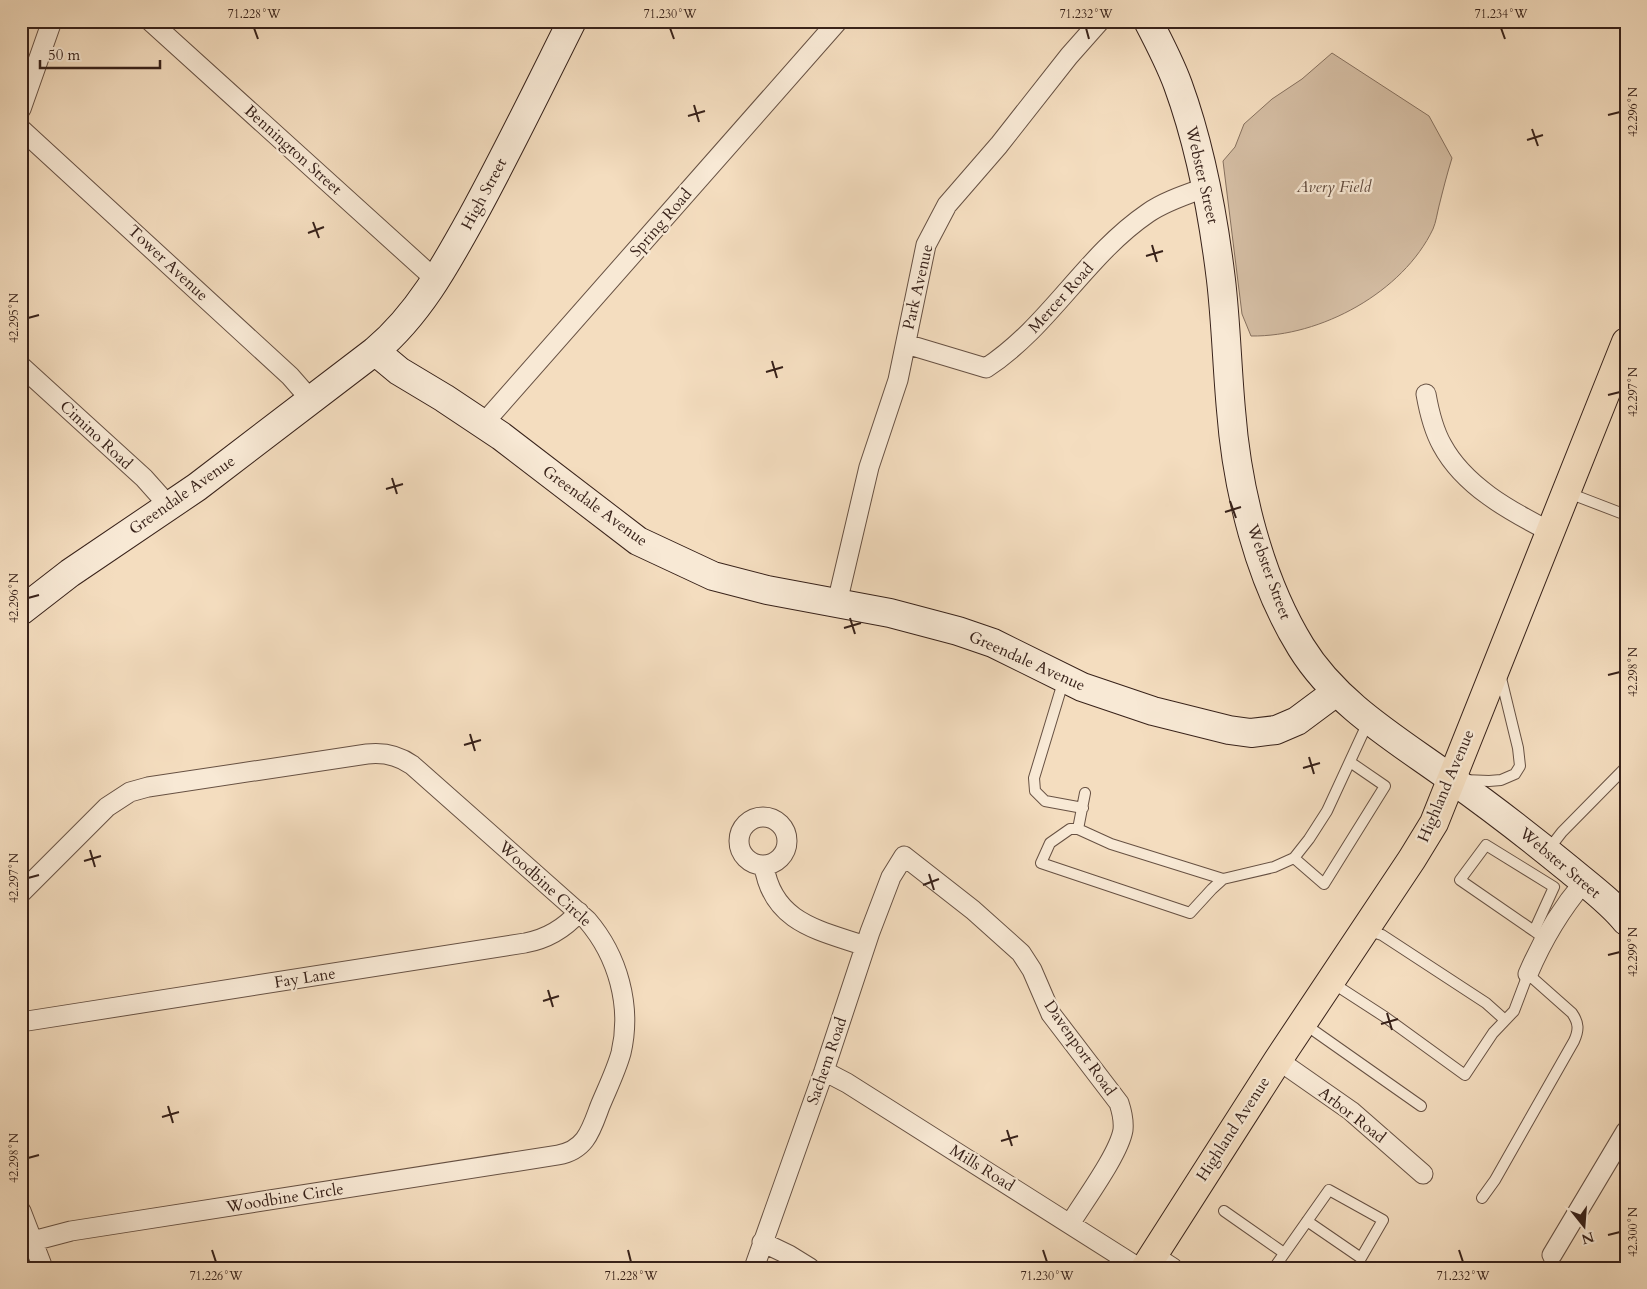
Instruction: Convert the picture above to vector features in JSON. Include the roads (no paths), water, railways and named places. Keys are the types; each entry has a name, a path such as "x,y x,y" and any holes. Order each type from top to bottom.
{"main road":[{"name":"Highland Avenue","path":"1152,1264 1278,1060 1428,834 1498,664 1565,491 1624,351"}],"street":[{"path":"21,109 52,21"},
{"name":"Bennington Street","path":"150,21 425,270 437,278"},
{"name":"High Street","path":"375,351 396,332 437,278 490,185 572,21"},
{"name":"Spring Road","path":"483,424 838,21"},
{"name":"Park Avenue","path":"836,603 869,467 898,380 926,245 947,205 1100,21"},
{"name":"Webster Street","path":"1148,21 1178,84 1207,187 1222,283 1235,451 1251,523 1272,588 1292,632 1312,663 1336,692 1369,719 1451,779 1562,873 1625,917"},
{"name":"Tower Avenue","path":"21,129 290,376 312,400"},
{"name":"Mercer Road","path":"906,344 986,368 1025,338 1112,241 1149,211 1207,187"},
{"name":"Greendale Avenue","path":"21,610 70,573 168,506 375,351 399,371 483,424 638,540 713,576 767,590 926,621 993,643 1082,687 1145,708 1229,730 1251,733 1276,730 1296,721 1336,692"},
{"name":"Cimino Road","path":"21,366 144,478 168,506"},
{"path":"1426,394 1437,434 1446,452 1459,469 1501,504 1549,531"},
{"name":"Woodbine Circle","path":"21,893 107,808 130,792 148,786 376,753 392,754 412,765 579,912 594,929 611,958 619,979 625,1015 623,1041 617,1065 590,1132 577,1148 571,1152 71,1231 33,1241"},
{"name":"Sachem Road","path":"754,1268 891,877 904,856"},
{"name":"Davenport Road","path":"904,856 973,910 1020,954 1032,970 1046,1004 1058,1023 1119,1103 1122,1112 1123,1129 1117,1147 1070,1224"},
{"path":"764,866 770,889 782,907 793,918 812,927 866,946"},
{"path":"1528,974 1540,935 1569,901 1562,873"},
{"name":"Fay Lane","path":"21,1022 533,942 558,931 579,912"},
{"name":"Arbor Road","path":"1278,1060 1351,1111 1423,1174"},
{"name":"Mills Road","path":"824,1071 847,1083 1070,1224 1152,1264"},
{"path":"1552,1255 1626,1131"},
{"path":"21,1211 43,1268"},
{"path":"762,1242 780,1250 810,1268"}],"lane":[{"path":"1565,491 1626,515"},
{"path":"1451,779 1494,781 1512,776 1518,769 1520,762 1518,748 1498,664"},
{"path":"1064,678 1034,778 1035,791 1045,801 1083,808"},
{"path":"1224,879 1111,844 1078,829 1070,829 1050,844 1041,863 1190,913 1224,879 1274,867 1294,858 1327,811 1369,719"},
{"path":"1294,858 1324,884 1385,786 1350,762"},
{"path":"1562,873 1486,845 1460,880 1540,935 1562,873 1562,832 1626,767"},
{"path":"1078,829 1085,793"},
{"path":"1365,930 1382,935 1486,1003 1504,1020"},
{"path":"1330,982 1385,1017 1465,1075 1493,1033 1517,1006 1528,974 1572,1013 1578,1025 1578,1032 1495,1180 1482,1198"},
{"path":"1302,1023 1420,1106"},
{"path":"1274,1268 1284,1253 1329,1190 1383,1220 1361,1258 1307,1221"},
{"path":"1224,1212 1284,1253"}],"park label":[{"name":"Avery Field","path":"1334,187"}]}
